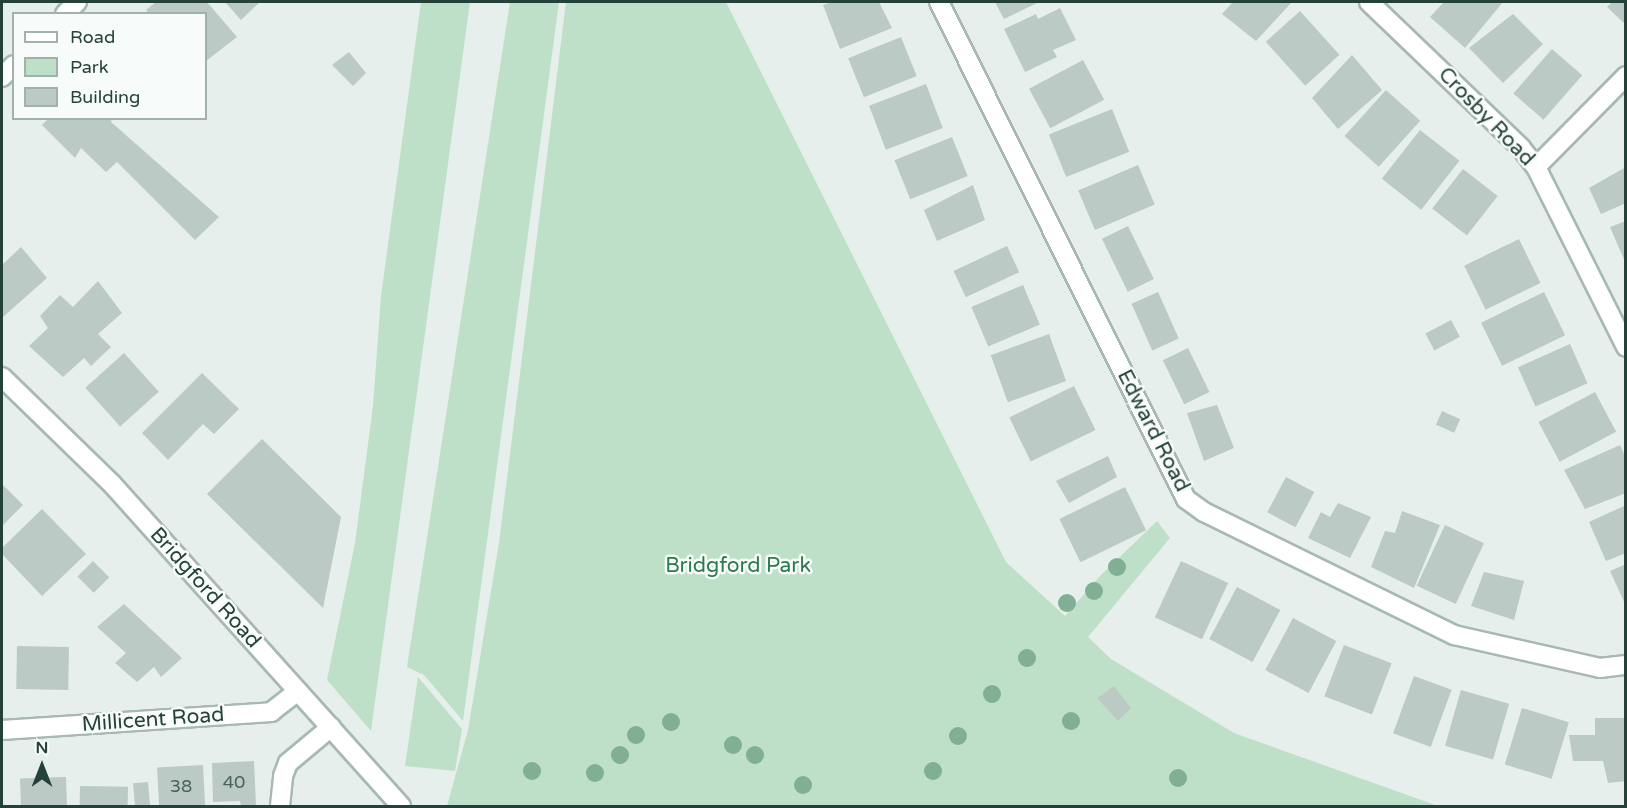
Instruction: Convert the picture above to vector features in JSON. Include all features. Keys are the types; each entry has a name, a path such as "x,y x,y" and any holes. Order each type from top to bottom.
{"street":[{"name":"Edward Road","path":"939,2 1186,499 1204,512 1454,635 1600,668 1626,665"},
{"name":"Crosby Road","path":"1369,2 1521,148 1536,167 1626,347"},
{"path":"1536,167 1626,76"},
{"name":"Bridgford Road","path":"2,377 112,484 401,807"},
{"name":"Millicent Road","path":"2,730 271,712 298,691"},
{"path":"280,807 283,776 288,763 331,728"}],"green space":[{"path":"421,2 470,2 371,731 327,680 355,543 373,406 381,296"},
{"path":"510,2 559,2 463,721 424,675 407,667"},
{"name":"Bridgford Park","path":"566,2 726,2 1006,562 1065,616 1101,575 1157,521 1170,538 1088,637 1111,659 1234,733 1438,806 447,806 468,730 499,543"},
{"path":"418,677 462,729 455,771 405,766"}],"building":[{"path":"156,2 207,2 237,37 207,60 207,12 148,12 146,10"},
{"path":"225,2 260,2 241,20"},
{"path":"832,2 879,2 892,28 840,49 823,5"},
{"path":"995,2 1036,2 1037,3 1004,19"},
{"path":"1233,2 1292,2 1256,41 1222,14"},
{"path":"1444,2 1503,2 1465,48 1430,17"},
{"path":"1612,2 1626,2 1626,25 1607,7"},
{"path":"1060,8 1076,40 1053,50 1057,57 1025,72 1004,29 1036,14 1038,19"},
{"path":"1300,11 1339,55 1305,86 1266,42"},
{"path":"1513,14 1543,44 1503,83 1469,48"},
{"path":"901,37 917,76 864,97 848,58"},
{"path":"1552,49 1582,75 1543,120 1513,94"},
{"path":"349,52 366,73 353,86 332,65"},
{"path":"1352,55 1382,90 1338,129 1312,98"},
{"path":"1083,60 1104,100 1050,128 1029,89"},
{"path":"926,84 943,128 886,150 869,106"},
{"path":"1386,90 1420,121 1379,167 1345,136"},
{"path":"1112,109 1129,152 1066,177 1049,134"},
{"path":"47,120 112,120 111,122 219,217 195,240 117,162 106,172 81,148 75,158 42,125"},
{"path":"1420,130 1459,161 1421,210 1382,179"},
{"path":"952,137 968,176 910,199 895,160"},
{"path":"1138,165 1155,205 1095,230 1078,190"},
{"path":"1626,167 1626,203 1601,214 1589,188"},
{"path":"1463,169 1498,196 1467,235 1432,208"},
{"path":"973,185 985,220 937,241 924,210"},
{"path":"1626,221 1626,264 1610,227"},
{"path":"1128,226 1154,279 1128,292 1102,239"},
{"path":"1519,239 1540,283 1486,310 1464,266"},
{"path":"1007,246 1019,272 966,297 954,271"},
{"path":"21,247 47,278 3,317 2,265"},
{"path":"98,281 122,313 98,334 111,347 91,366 84,358 63,377 29,346 48,328 40,316 60,295 73,307"},
{"path":"1023,285 1040,325 988,346 971,307"},
{"path":"1158,292 1179,339 1152,350 1132,304"},
{"path":"1544,292 1565,335 1502,366 1481,323"},
{"path":"1451,320 1460,337 1434,350 1425,334"},
{"path":"1049,334 1066,381 1008,402 991,355"},
{"path":"1570,344 1587,383 1535,406 1518,367"},
{"path":"1188,348 1209,392 1184,404 1163,360"},
{"path":"124,353 159,392 120,426 85,388"},
{"path":"202,373 239,409 214,434 203,424 168,460 142,433"},
{"path":"1074,386 1095,430 1031,462 1009,418"},
{"path":"1595,392 1616,432 1560,462 1538,422"},
{"path":"1217,405 1234,448 1204,461 1187,413"},
{"path":"1442,411 1460,419 1454,433 1436,425"},
{"path":"262,439 341,517 323,608 207,494"},
{"path":"1620,445 1626,458 1626,493 1585,509 1564,470"},
{"path":"1108,456 1117,477 1069,503 1056,481"},
{"path":"1286,477 1314,492 1295,527 1267,512"},
{"path":"2,484 23,505 2,526"},
{"path":"1125,487 1146,530 1080,562 1059,519"},
{"path":"1338,503 1371,517 1350,558 1308,538 1321,512 1330,517"},
{"path":"1626,505 1626,553 1606,561 1589,522"},
{"path":"42,509 86,554 42,596 2,554 2,548"},
{"path":"1402,511 1440,525 1414,588 1371,567 1385,531 1395,533"},
{"path":"1445,525 1484,543 1456,604 1417,586"},
{"path":"93,561 109,577 94,593 77,577"},
{"path":"1181,561 1228,583 1202,639 1155,617"},
{"path":"1626,564 1626,606 1610,571"},
{"path":"1484,572 1524,581 1514,620 1471,606"},
{"path":"1237,587 1280,610 1253,662 1209,639"},
{"path":"124,604 182,658 161,677 154,667 137,682 115,663 126,653 97,627"},
{"path":"1293,618 1336,641 1309,693 1265,670"},
{"path":"1344,645 1392,663 1372,715 1324,696"},
{"path":"17,646 69,647 68,690 16,689"},
{"path":"1414,676 1452,690 1431,747 1393,733"},
{"path":"1114,686 1131,708 1118,721 1097,698"},
{"path":"1461,690 1509,704 1493,760 1445,746"},
{"path":"1522,708 1569,722 1552,779 1505,764"},
{"path":"1595,718 1626,718 1626,781 1608,783 1603,761 1573,761 1569,735 1595,735"},
{"path":"254,761 256,806 241,806 240,801 213,802 212,763"},
{"path":"203,765 205,805 159,806 157,767"},
{"path":"66,777 67,806 21,806 20,779"},
{"path":"148,782 150,806 135,806 133,783"},
{"path":"80,786 128,787 128,806 80,806"}]}
